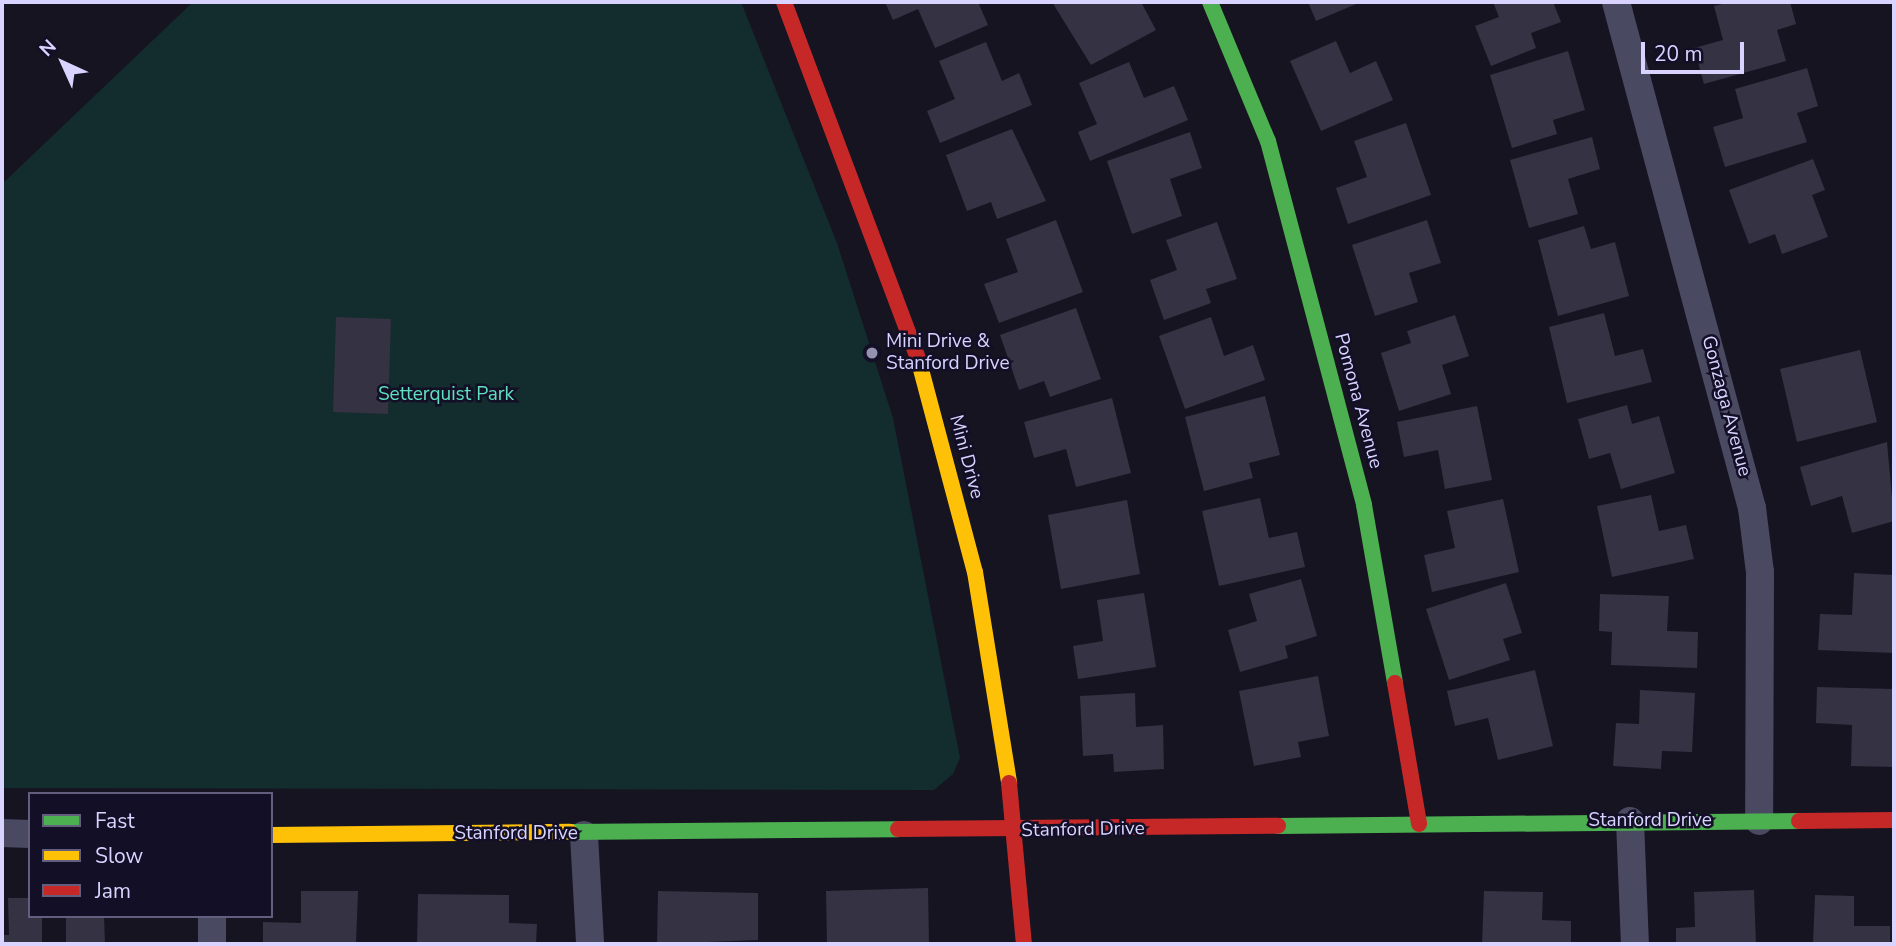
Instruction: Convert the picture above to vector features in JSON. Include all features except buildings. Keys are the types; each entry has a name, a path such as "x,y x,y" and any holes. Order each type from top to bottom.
{"street":[{"name":"Mini Drive","path":"783,2 909,326 975,572 1017,832 1024,944"},
{"name":"Pomona Avenue","path":"1210,2 1268,141 1364,505 1419,824"},
{"name":"Gonzaga Avenue","path":"1616,2 1752,508 1760,572 1759,821"},
{"name":"Stanford Drive","path":"273,835 1017,832 1630,821 1894,820"},
{"path":"1630,821 1634,944"},
{"path":"2,833 28,834"},
{"path":"584,835 590,944"},
{"path":"212,918 212,944"}],"green space":[{"name":"Setterquist Park","path":"193,2 741,2 837,243 893,418 960,758 953,774 934,790 2,788 2,184"}],"traffic: fast":[{"path":"1210,2 1268,141 1364,505 1395,683"},
{"path":"1278,826 1799,821"},
{"path":"570,832 898,829"}],"traffic: slow":[{"path":"919,362 975,572 1009,783"},
{"path":"273,835 570,832"}],"traffic: jam":[{"path":"784,2 919,362"},
{"path":"1395,683 1419,824"},
{"path":"1009,783 1024,944"},
{"path":"1799,821 1894,820"},
{"path":"898,829 1278,826"}],"place":[{"name":"Mini Drive & Stanford Drive","path":"872,353"}]}
